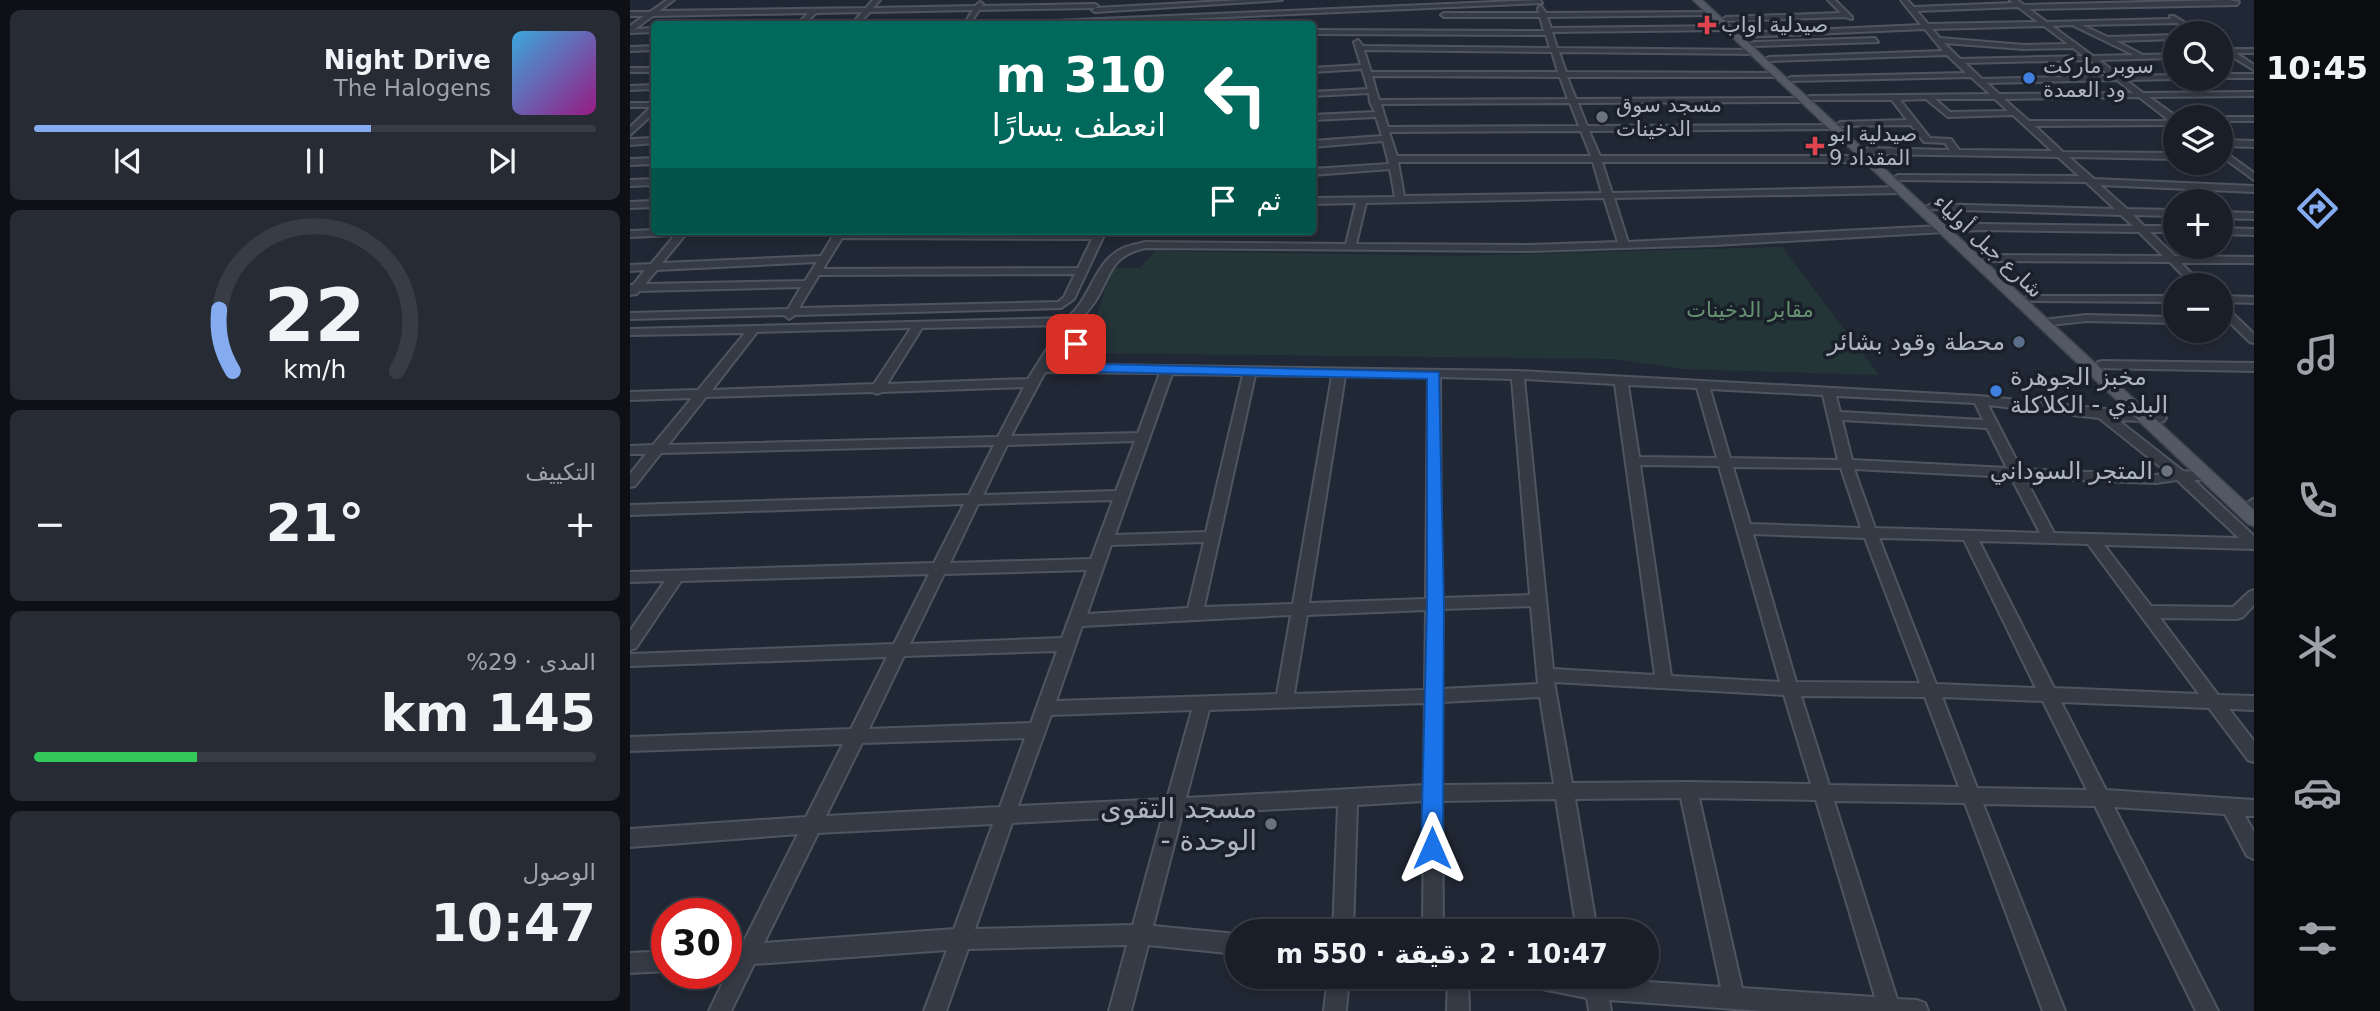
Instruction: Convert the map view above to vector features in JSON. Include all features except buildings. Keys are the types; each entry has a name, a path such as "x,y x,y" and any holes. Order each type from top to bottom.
{"main road":[{"name":"شارع جبل أولياء","path":"1697,0 1743,35 1753,48"},
{"name":"شارع جبل أولياء","path":"1706,0 1727,24 2049,323 2254,505"},
{"name":"شارع جبل أولياء","path":"1899,184 1931,207 1949,229 1986,258 2030,299 2049,323 2102,365 2208,477 2254,520"}],"street":[{"path":"630,30 670,0"},
{"path":"758,12 773,0"},
{"path":"858,21 877,0"},
{"path":"969,21 983,0"},
{"path":"1266,0 1268,21"},
{"path":"630,15 1279,0"},
{"path":"1348,0 1374,102 1386,134 1400,198"},
{"path":"1831,0 1891,54"},
{"path":"1904,0 1949,52 1994,96 2122,210 2163,251"},
{"path":"1914,9 2018,4 2237,3 2232,0"},
{"path":"1352,13 1437,3 1540,1 1562,74 1596,158 1624,246"},
{"path":"1182,21 1183,2"},
{"path":"2152,3 2178,21"},
{"path":"2018,4 2163,110"},
{"path":"1420,6 1421,15"},
{"path":"1928,8 1969,27 1983,42"},
{"path":"804,21 814,11"},
{"path":"693,21 705,13"},
{"path":"1194,21 1267,15 1352,13 1712,13"},
{"path":"1316,32 1548,31 1727,24 1847,15"},
{"path":"1743,35 1862,28 2163,21"},
{"path":"2071,23 2141,56"},
{"path":"630,30 651,30"},
{"path":"2108,39 2163,37"},
{"path":"1360,48 1753,48 1875,40"},
{"path":"1938,40 2024,47 2076,46"},
{"path":"2024,47 2039,58"},
{"path":"630,49 651,48"},
{"path":"2233,52 2254,51"},
{"path":"1777,69 1891,54 1949,52"},
{"path":"1959,61 2163,56"},
{"path":"2233,56 2254,68"},
{"path":"1316,70 1562,74 1777,69 1977,78 2163,77"},
{"path":"630,70 651,70"},
{"path":"2233,76 2254,76"},
{"path":"630,88 651,87"},
{"path":"1316,94 1371,91"},
{"path":"1374,102 2254,94"},
{"path":"1894,97 1927,140 1948,141 1955,151"},
{"path":"1928,97 1948,115 2014,113"},
{"path":"630,105 651,107"},
{"path":"630,132 651,111"},
{"path":"1316,118 1378,114"},
{"path":"2026,124 2163,119"},
{"path":"2233,119 2254,119"},
{"path":"630,123 651,122"},
{"path":"1316,143 1386,134 1836,126 1911,122"},
{"path":"630,142 651,141"},
{"path":"2233,143 2254,144"},
{"path":"1316,172 1393,163 1867,155 1955,151 2163,156"},
{"path":"630,162 651,161"},
{"path":"2233,162 2254,177"},
{"path":"2243,169 2254,169"},
{"path":"1316,201 2089,180 2254,189"},
{"path":"630,183 651,182"},
{"path":"1350,247 1362,200"},
{"path":"630,205 651,204"},
{"path":"1931,207 2163,212"},
{"path":"2233,215 2254,216"},
{"path":"720,1011 1032,383 1069,323 1082,312 1113,256 1129,248 1145,245 1624,246 1980,226 2163,229"},
{"path":"2233,231 2254,232"},
{"path":"630,234 651,233"},
{"path":"632,291 679,235"},
{"path":"780,328 839,235"},
{"path":"630,316 1061,305 1069,299 1099,235"},
{"path":"1986,258 2163,259"},
{"path":"630,268 824,259"},
{"path":"2171,259 2254,260"},
{"path":"2171,259 2186,273"},
{"path":"815,272 1081,271"},
{"path":"632,291 808,284"},
{"path":"2030,299 2163,299"},
{"path":"2233,299 2254,300"},
{"path":"2049,323 2086,318 2163,320"},
{"path":"2234,321 2254,340"},
{"path":"630,332 1069,323 1076,329 1075,351 1078,356 1100,368"},
{"path":"877,390 918,326"},
{"path":"630,483 754,329"},
{"path":"2102,365 2254,367"},
{"path":"1042,368 1518,375 1702,384 1829,394 1979,400 2153,418"},
{"path":"935,1011 1167,370"},
{"path":"1195,613 1250,371"},
{"path":"1285,699 1339,373"},
{"path":"1433,919 1434,375"},
{"path":"1518,375 1546,682 1585,919"},
{"path":"1621,380 1664,682"},
{"path":"630,396 1032,383"},
{"path":"1702,384 1790,689 1890,1010"},
{"path":"1829,394 1846,464 1870,533 2054,1011"},
{"path":"1979,400 2049,537"},
{"path":"2102,413 2180,475 2254,544"},
{"path":"1835,416 1992,424"},
{"path":"630,450 1004,438 1144,437"},
{"path":"1632,461 1846,464 2016,474 2208,477"},
{"path":"630,510 1123,495"},
{"path":"1743,529 2254,544"},
{"path":"1107,540 1211,537"},
{"path":"1970,537 2207,1011"},
{"path":"2093,540 2217,702 2254,755"},
{"path":"630,577 1098,564"},
{"path":"630,644 678,574"},
{"path":"2148,612 2237,613 2254,596"},
{"path":"1078,620 1539,600"},
{"path":"630,660 1069,644"},
{"path":"1046,708 1434,696 1546,682 1664,682 1790,689 1930,690 2254,704"},
{"path":"1120,1011 1202,703"},
{"path":"630,744 1038,730"},
{"path":"1688,790 1734,999"},
{"path":"630,838 812,825 1432,793 1688,790 2099,798 2254,808"},
{"path":"1343,919 1348,797"},
{"path":"2230,806 2254,850"},
{"path":"742,955 961,939 1142,935 1225,943"},
{"path":"630,964 651,962"},
{"path":"1335,1011 1338,989"},
{"path":"1458,989 1458,1011"},
{"path":"1597,992 1917,1011"}],"green space":[{"name":"مقابر الدخينات","path":"1782,247 1879,375 1683,369 1614,359 1085,353 1112,268 1140,268 1155,251 1452,256"}],"place":[{"name":"صيدلية اواب","path":"1707,25"},
{"name":"سوبر ماركت ود العمدة","path":"2029,78"},
{"name":"مسجد سوق الدخينات","path":"1602,117"},
{"name":"صيدلية ابو المقداد 9","path":"1815,146"},
{"name":"محطة وقود بشائر","path":"2019,342"},
{"name":"مخبز الجوهرة البلدي - الكلاكلة","path":"1996,391"},
{"name":"المتجر السوداني","path":"2167,471"},
{"name":"مسجد التقوى - الوحدة","path":"1271,824"}],"route":[{"path":"1076,344 1075,351 1083,361 1100,368 1434,375 1432,848"}]}
